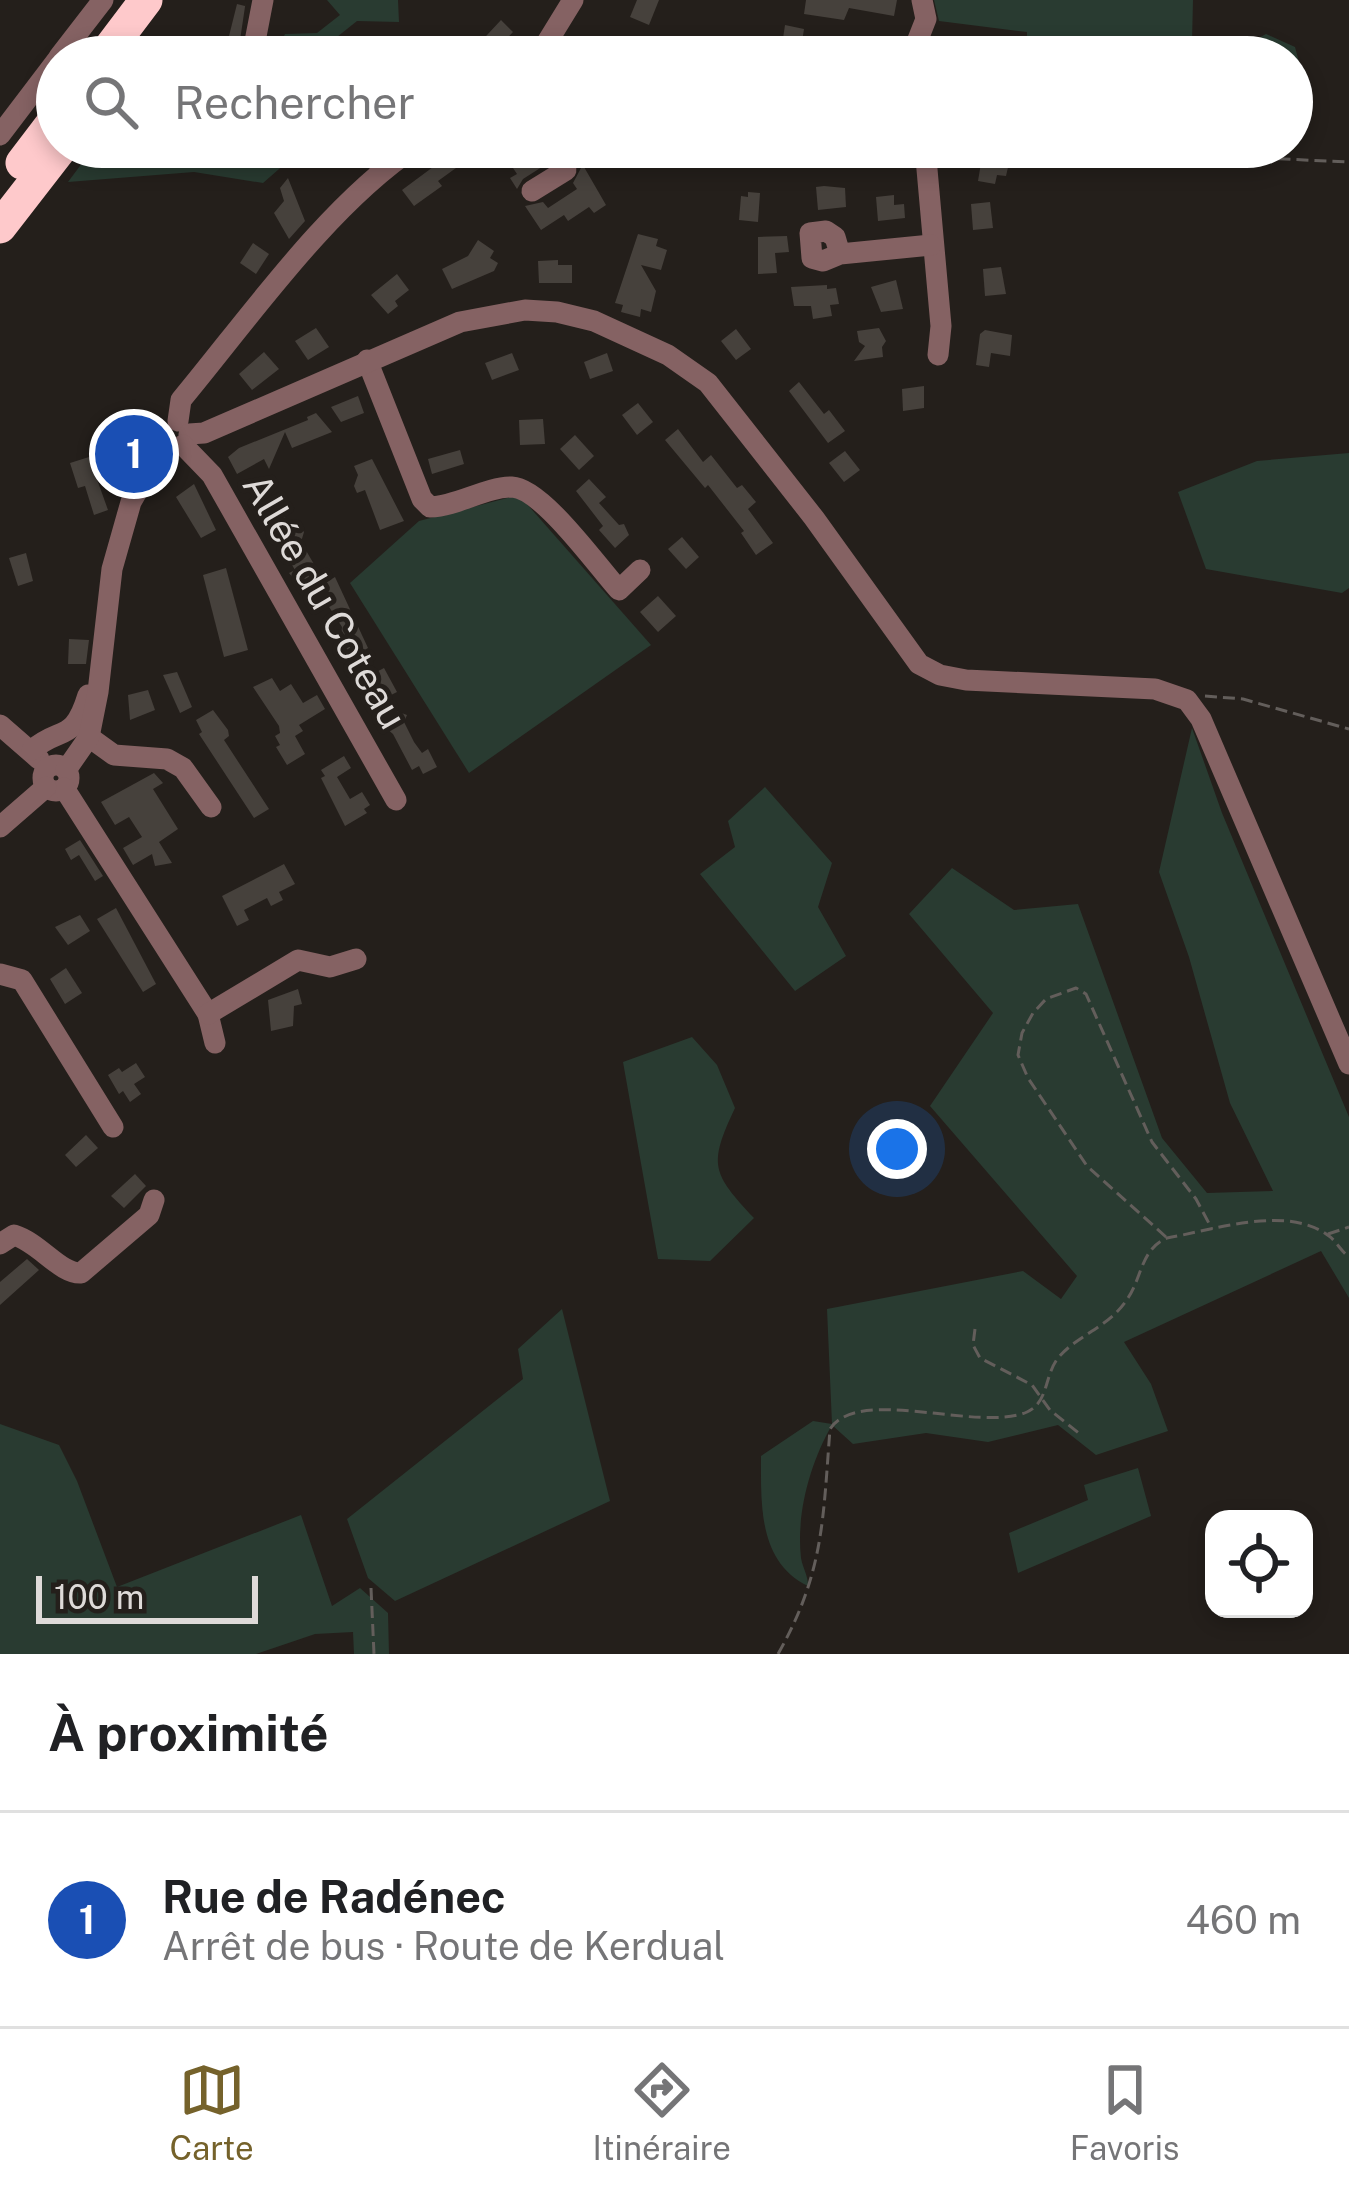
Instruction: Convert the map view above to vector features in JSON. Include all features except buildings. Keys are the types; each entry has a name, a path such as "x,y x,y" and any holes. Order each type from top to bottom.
{"highway":[{"path":"119,36 146,0"},
{"path":"147,36 175,0"},
{"path":"0,191 36,144"},
{"path":"0,227 46,168"}],"street":[{"path":"76,36 103,0"},
{"path":"256,36 263,0"},
{"path":"556,36 573,0"},
{"path":"919,36 926,19 922,0"},
{"path":"0,135 36,88"},
{"path":"0,827 80,755 89,737 112,568 130,502 179,436 181,400 332,218 383,168"},
{"path":"532,191 565,168"},
{"path":"926,168 941,326 938,355"},
{"path":"840,254 931,245"},
{"path":"179,436 205,434 368,360 491,314 557,312 594,321 668,355 709,383 919,664 940,675 966,680 1155,689 1187,700 1201,719 1349,1064"},
{"path":"368,360 422,500 430,507 508,487 523,489 619,590 640,570"},
{"name":"Allée du Coteau","path":"179,436 212,475 396,800"},
{"path":"32,750 64,736 81,716 88,692 98,692"},
{"path":"0,725 32,750 56,778 208,1014 215,1043"},
{"path":"89,737 114,755 166,759 183,768 211,807"},
{"path":"208,1014 298,960 330,967 356,959"},
{"path":"0,974 22,980 113,1127"},
{"path":"0,1244 14,1234 31,1240 64,1270 81,1274 149,1215 154,1199"}],"path":[{"path":"1313,160 1349,162"},
{"path":"1187,700 1243,699 1349,729"},
{"path":"1167,1238 1088,1166 1028,1078 1018,1055 1022,1033 1046,999 1061,991 1076,988 1086,994 1152,1142 1196,1199 1212,1230"},
{"path":"778,1654 797,1620 819,1553 830,1429 836,1420 868,1410 1001,1418 1022,1414 1042,1400 1054,1362 1105,1324 1128,1299 1147,1255 1167,1238 1285,1221 1327,1234 1349,1257"},
{"path":"1327,1234 1349,1227"},
{"path":"975,1329 974,1345 980,1358 1032,1384 1042,1400 1080,1434"},
{"path":"371,1588 374,1654"}],"green space":[{"path":"327,0 398,0 399,22 357,21 338,36 284,36 317,33 340,15"},
{"path":"934,0 1193,0 1192,36 1027,36 1027,32 939,21"},
{"path":"78,168 280,168 263,183 194,172 68,182"},
{"path":"1349,453 1349,588 1342,593 1206,569 1178,492 1257,461"},
{"path":"519,495 651,645 469,773 350,583 419,521"},
{"path":"1192,728 1222,813 1349,1117 1349,1298 1321,1251 1124,1342 1151,1384 1168,1431 1096,1455 1058,1425 988,1442 926,1433 853,1444 832,1425 811,1472 803,1507 801,1558 808,1586 792,1575 771,1547 763,1512 761,1456 813,1421 832,1424 827,1309 1023,1271 1061,1299 1077,1276 930,1106 993,1013 909,914 952,868 1014,910 1078,904 1162,1138 1207,1193 1273,1191 1230,1103 1189,957 1159,872"},
{"path":"765,787 832,863 818,907 846,956 795,991 700,874 735,847 728,821"},
{"path":"692,1037 717,1065 735,1108 721,1143 719,1168 730,1190 754,1218 710,1261 658,1259 623,1062"},
{"path":"562,1309 610,1501 395,1601 368,1578 347,1519 523,1379 518,1349"},
{"path":"0,1424 59,1445 117,1587 301,1515 332,1606 360,1588 388,1613 389,1654 354,1654 353,1632 315,1634 256,1654 0,1654"},
{"path":"1138,1468 1151,1516 1018,1573 1009,1533 1088,1500 1084,1485"}],"place":[{"name":"Rue de Radénec","path":"134,454"}]}
